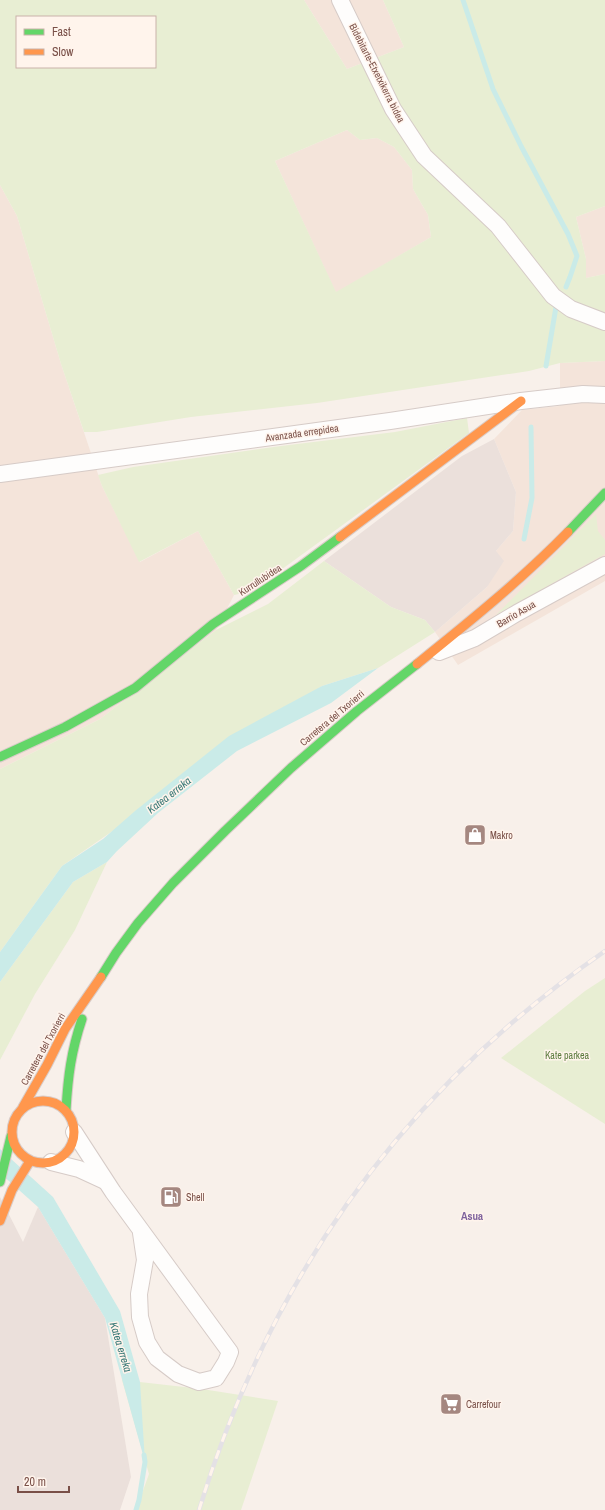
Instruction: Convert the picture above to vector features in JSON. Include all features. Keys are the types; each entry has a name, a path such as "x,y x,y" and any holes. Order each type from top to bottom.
{"main road":[{"name":"Kurrullubidea","path":"0,758 65,727 135,688 213,624 302,566 521,401"},
{"name":"Carretera del Txorierri","path":"23,1107 47,1065 65,1028 97,983 116,952 138,923 173,883 224,831 291,768 357,711 467,624 546,554 605,493"},
{"name":"Carretera del Txorierri","path":"66,1110 69,1067 74,1042 97,983"},
{"path":"0,1182 12,1136 12,1126 16,1115 23,1107 36,1102 50,1101 58,1104 66,1110 70,1116 74,1132 72,1144 65,1154 59,1159 51,1162 40,1163 30,1161 21,1155 15,1146 12,1136"},
{"path":"0,1221 12,1190 30,1161"}],"street":[{"name":"Bidebitarte-Etxetxikerra bidea","path":"340,0 394,109 424,156 498,226 553,296 571,309 605,322"},
{"name":"Avanzada errepidea","path":"0,474 383,422 521,401 583,394 604,395"},
{"name":"Barrio Asua","path":"425,657 475,638 517,613 605,565"},
{"path":"74,1132 92,1158 105,1181 141,1233 230,1352 226,1362 216,1378 199,1382 178,1374 157,1358 147,1342 140,1317 139,1294 145,1260 141,1233"},
{"path":"51,1162 79,1169 105,1181"}],"shaded area":[{"path":"304,0 383,0 404,47 347,69"},
{"path":"347,130 360,140 377,138 394,147 412,170 413,189 428,215 431,237 336,293 275,161"},
{"path":"0,185 17,216 61,364 102,486 140,562 198,531 234,595 216,630 100,719 0,769"},
{"path":"605,206 605,274 586,278 586,259 576,217"},
{"path":"605,361 605,581 458,665 435,632 487,587 496,551 513,531 516,492 494,439 522,410 560,406 560,363"},
{"path":"494,439 516,492 513,531 496,551 504,561 487,587 435,632 425,620 391,607 324,561 462,456"},
{"path":"0,1197 23,1242 38,1207 105,1318 131,1477 120,1510 0,1510"}],"green space":[{"path":"0,0 304,0 347,69 404,47 383,0 605,0 605,206 576,217 586,259 586,278 605,274 605,361 560,363 529,371 317,403 191,417 97,432 84,432 61,364 17,216 0,185","holes":["347,130 360,140 377,138 394,147 412,170 413,189 428,215 431,237 336,292 275,161"]},
{"path":"467,418 469,433 252,591 234,595 198,531 139,562 98,475 133,467 281,446 395,432"},
{"path":"596,514 598,531 605,540 605,554 496,615"},
{"path":"324,561 391,607 425,620 435,632 378,668 322,686 62,866 0,952 0,769 100,719 216,630 268,604"},
{"path":"107,862 75,930 35,994 0,1060 0,982 73,882"},
{"name":"Kate parkea","path":"605,978 605,1124 501,1058 585,991"},
{"path":"122,1380 202,1389 278,1401 241,1510 136,1510 149,1474"}],"water":[{"path":"378,668 331,703 237,751 158,813 107,862 73,882 0,982 0,952 62,866 103,839 135,811 229,736 322,686"},
{"path":"0,1149 53,1197 120,1311 140,1382 145,1462 105,1318 38,1207 0,1173"}],"waterway":[{"path":"463,0 493,89 521,146 568,234 577,256 566,287"},
{"path":"546,366 556,307"},
{"path":"524,539 532,498 531,427"},
{"name":"Katea erreka","path":"136,1510 145,1462 144,1455"}],"railway":[{"path":"199,1510 229,1425 264,1344 306,1267 353,1195 407,1128 467,1064 533,1005 605,951"}],"traffic: fast":[{"path":"568,532 605,493"},
{"path":"0,757 65,727 135,688 213,624 301,566 340,537"},
{"path":"101,977 138,923 173,883 225,831 291,768 357,711 417,664"},
{"path":"66,1110 71,1064 75,1042 82,1019"},
{"path":"0,1182 11,1136"}],"traffic: slow":[{"path":"340,537 521,401"},
{"path":"417,664 513,584 568,532"},
{"path":"23,1107 47,1065 65,1029 101,977"},
{"path":"37,1101 49,1101 65,1110 72,1120 74,1132 72,1144 65,1154 49,1163 37,1163 26,1158 17,1149 12,1138 12,1126 17,1115 26,1106 37,1101"},
{"path":"0,1221 12,1190 30,1161"}],"place":[{"name":"Makro","path":"475,835"},
{"name":"Shell","path":"171,1197"},
{"name":"Carrefour","path":"451,1404"}],"district":[{"name":"Asua","path":"472,1216"}]}
